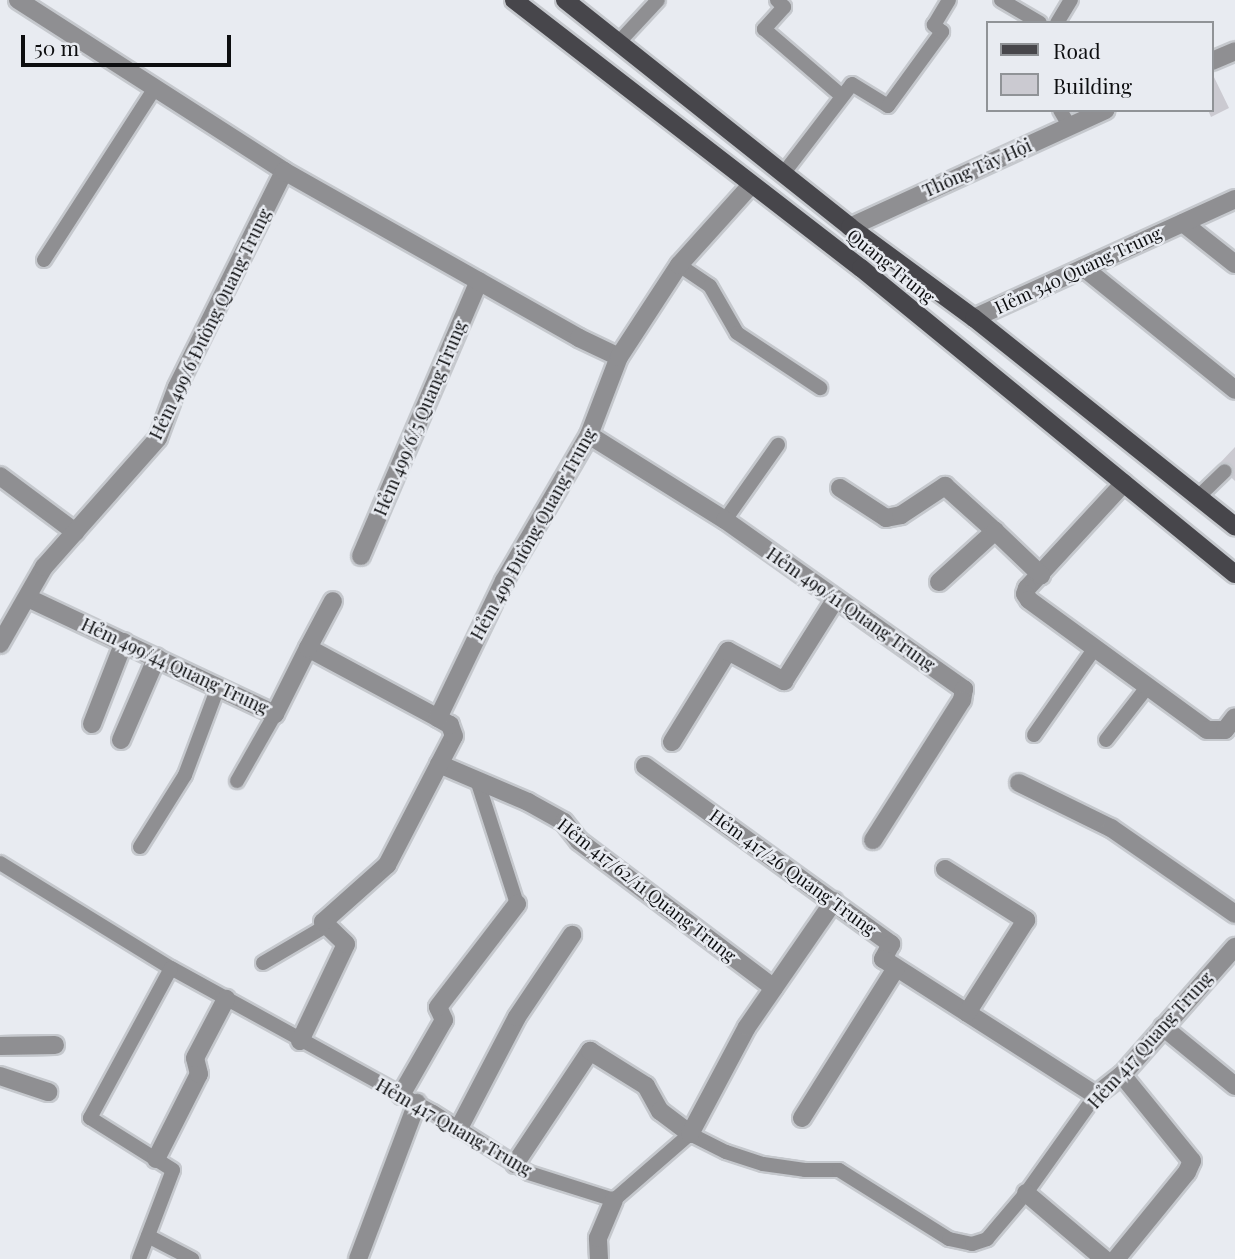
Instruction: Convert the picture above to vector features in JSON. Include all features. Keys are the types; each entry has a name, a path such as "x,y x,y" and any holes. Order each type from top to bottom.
{"main road":[{"name":"Quang Trung","path":"514,0 751,185 830,243 1235,574"},
{"name":"Quang Trung","path":"565,0 850,227 974,318 1198,497 1232,519"},
{"path":"830,243 850,227"}],"street":[{"path":"18,0 284,171 579,338 619,357"},
{"path":"1214,60 1235,51"},
{"name":"Thông Tây Hội","path":"850,227 1102,112"},
{"name":"Hẻm 499/6 Đường Quang Trung","path":"0,644 44,567 158,438 177,387 284,171"},
{"name":"Hẻm 499 Đường Quang Trung","path":"438,718 504,581 589,435 619,357 679,265 751,185"},
{"name":"Hẻm 340 Quang Trung","path":"974,318 1235,199"},
{"name":"Hẻm 340 Quang Trung","path":"1183,223 1235,264"},
{"path":"1084,268 1235,390"},
{"name":"Hẻm 499/6/5 Quang Trung","path":"361,555 479,281"},
{"name":"Hẻm 499/11 Quang Trung","path":"589,435 725,520 964,689 962,700 873,840"},
{"path":"0,476 75,532"},
{"path":"1124,483 1027,588 1029,600 1207,730 1225,730 1235,717"},
{"path":"840,488 886,517 901,515 945,486 1041,575"},
{"path":"939,582 995,531"},
{"name":"Hẻm 499/44 Quang Trung","path":"28,598 275,714 333,601"},
{"path":"672,742 728,651 784,681 835,600"},
{"path":"92,724 124,642"},
{"path":"300,1041 346,944 324,927 325,918 387,865 454,736 450,725 308,648"},
{"path":"121,740 156,657"},
{"name":"Hẻm 417/62/11 Quang Trung","path":"439,764 528,802 564,822 579,841 774,988"},
{"name":"Hẻm 417/26 Quang Trung","path":"645,766 891,944 883,959 896,968"},
{"path":"1018,783 1111,828 1235,915"},
{"path":"945,869 1026,920 967,1013"},
{"path":"514,1164 590,1051 646,1086 660,1111 690,1134 747,1027 834,901"},
{"path":"358,1259 409,1099 444,1020 438,1007 517,904"},
{"path":"459,1128 517,1017 572,935"},
{"name":"Hẻm 417 Quang Trung","path":"1096,1096 1122,1075 1235,947"},
{"path":"802,1118 896,968 1096,1096"},
{"path":"156,1159 199,1074 195,1058 226,999"},
{"path":"1163,1027 1235,1086"},
{"path":"0,1046 55,1045"},
{"path":"1116,1259 1187,1172 1192,1161 1122,1075"},
{"path":"0,1076 48,1092"},
{"path":"1026,1193 1104,1259"},
{"path":"599,1259 598,1238 614,1200"}],"lane":[{"path":"619,43 658,0"},
{"path":"777,0 784,7 764,29 842,96"},
{"path":"783,174 854,84 888,106 942,32 934,25 949,0"},
{"path":"1001,0 1037,21"},
{"path":"1058,21 1071,0"},
{"path":"44,260 155,88"},
{"path":"1061,112 1070,127"},
{"path":"679,265 710,286 737,333 820,388"},
{"path":"725,520 778,445"},
{"path":"1198,497 1224,471"},
{"path":"1034,735 1095,648"},
{"path":"1106,740 1148,686"},
{"path":"140,847 185,775 218,688"},
{"path":"237,780 275,714"},
{"path":"477,780 517,904"},
{"name":"Hẻm 417 Quang Trung","path":"0,863 171,968 409,1099 529,1173 614,1200"},
{"path":"263,962 324,927"},
{"path":"139,1259 173,1170 90,1118 171,968"},
{"name":"Hẻm 417 Quang Trung","path":"690,1134 726,1152 763,1164 805,1170 839,1170 949,1239 972,1244 987,1240 1026,1193 1096,1096"},
{"path":"614,1200 690,1134"},
{"path":"148,1236 192,1259"}],"building":[{"path":"1214,77 1229,108 1211,117 1209,112 1214,112"},
{"path":"1235,447 1235,481 1218,465"}]}
